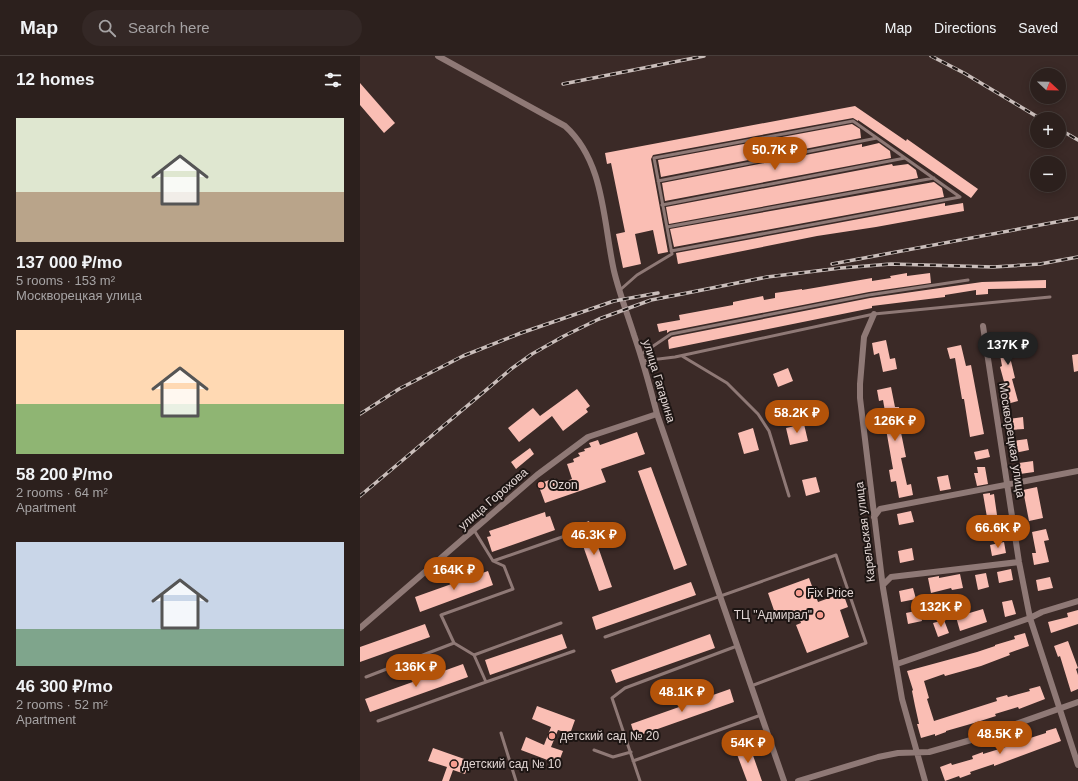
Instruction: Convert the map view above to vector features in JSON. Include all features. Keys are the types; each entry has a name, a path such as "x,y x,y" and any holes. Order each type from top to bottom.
{"street":[{"name":"улица Гагарина","path":"438,56 565,126 574,134 582,146 595,176 606,219 614,270 657,414 784,781"},
{"name":"Карельская улица","path":"874,314 864,337 860,398 882,585 902,699 925,781"},
{"name":"Москворецкая улица","path":"983,326 1019,562 1030,618 1078,765"},
{"name":"улица Горохова","path":"360,628 537,475 588,438 657,414"},
{"path":"874,516 880,509 1078,471"},
{"path":"882,585 891,577 1019,562"},
{"path":"897,664 1030,618 1042,612 1078,601"},
{"path":"798,781 878,757 898,753 929,752 971,740 1078,702"}],"lane":[{"path":"620,290 637,275 672,254 671,251 666,228 654,158 853,121 960,197 671,251"},
{"path":"658,181 877,138"},
{"path":"662,205 905,158"},
{"path":"666,228 934,178"},
{"path":"641,358 671,334 869,295 968,280"},
{"path":"641,358 682,356 874,314 1050,297"},
{"path":"682,356 727,383 758,414 769,431 789,496"},
{"path":"474,530 493,561 504,566 513,589 441,615 454,643 474,654 486,682"},
{"path":"493,561 565,536"},
{"path":"605,637 836,555 866,643 751,686"},
{"path":"474,654 561,623"},
{"path":"366,677 454,643"},
{"path":"640,781 612,698 625,688 737,646"},
{"path":"378,721 574,651"},
{"path":"633,761 761,715"},
{"path":"501,733 516,781"},
{"path":"594,750 613,757 630,752"}],"building":[{"path":"360,83 395,123 384,133 360,105"},
{"path":"855,106 906,141 907,139 978,189 971,198 853,118 653,155 651,159 668,252 658,254 653,230 635,234 641,264 623,268 616,234 625,232 611,163 607,164 605,153"},
{"path":"852,124 860,129 861,138 661,177 658,160"},
{"path":"879,143 890,151 891,158 665,201 662,183 862,144 862,147"},
{"path":"892,164 893,166 908,164 916,170 918,178 669,224 666,207"},
{"path":"934,182 942,188 944,197 674,247 670,229"},
{"path":"945,203 945,206 963,203 964,211 817,236 678,264 676,253"},
{"path":"907,273 907,276 930,273 931,283 869,292 670,331 667,333 667,330 659,332 657,324 680,320 679,315 733,305 733,302 763,296 764,300 775,298 775,293 872,278 872,281 891,278 890,276"},
{"path":"1046,280 1046,288 988,289 988,294 976,295 976,290 945,295 945,297 872,306 872,308 669,349 668,340 672,337 870,298 982,282"},
{"path":"1013,335 1017,355 1010,357 1015,378 1012,379 1018,401 1007,404 1003,390 1006,389 1000,367 1002,366 997,338"},
{"path":"886,340 890,359 895,358 897,369 883,372 879,353 874,355 872,343"},
{"path":"961,345 966,366 971,365 984,434 970,437 955,358 950,359 947,348"},
{"path":"1078,354 1078,371 1074,372 1072,355"},
{"path":"788,368 793,381 778,387 773,374"},
{"path":"891,387 895,407 899,407 901,418 898,418 906,457 901,458 907,485 911,484 913,495 899,498 896,481 891,482 889,470 893,469 886,429 888,429 883,400 879,401 877,390"},
{"path":"577,389 590,406 586,409 588,412 563,431 552,416 519,442 508,428 533,408 540,416"},
{"path":"1023,417 1024,429 1010,430 1008,419"},
{"path":"804,424 808,441 790,445 786,428"},
{"path":"753,428 759,450 744,454 738,433"},
{"path":"637,432 645,454 601,469 606,482 545,503 538,484 555,478 558,484 572,479 567,464 574,462 573,459 580,456 578,453 591,447 589,443 598,440 600,445"},
{"path":"1027,439 1029,450 1015,453 1013,441"},
{"path":"530,448 534,454 516,469 511,462"},
{"path":"988,449 990,457 976,460 974,452"},
{"path":"1033,461 1034,472 1020,474 1019,463"},
{"path":"651,467 687,565 674,570 638,471"},
{"path":"977,467 985,467 988,484 977,486 974,473 978,473"},
{"path":"948,475 951,489 940,491 937,477"},
{"path":"816,477 820,492 806,496 802,480"},
{"path":"1037,487 1043,518 1029,521 1023,490"},
{"path":"990,493 990,495 994,494 997,515 1001,515 1003,526 989,529 983,494"},
{"path":"911,511 914,522 899,525 897,514"},
{"path":"545,512 546,517 550,516 555,530 492,552 487,537 491,536 489,531"},
{"path":"589,521 612,587 599,591 576,526"},
{"path":"1046,529 1049,540 1044,541 1049,562 1034,565 1032,553 1036,553 1032,532"},
{"path":"1004,542 1006,553 992,556 990,545"},
{"path":"912,548 914,560 900,563 898,551"},
{"path":"1011,569 1013,580 999,583 997,572"},
{"path":"488,571 493,585 420,612 415,597"},
{"path":"986,573 989,587 978,590 975,575"},
{"path":"960,574 963,588 952,590 951,588 931,593 928,578 939,576 939,578"},
{"path":"1050,577 1053,588 1038,591 1036,580"},
{"name":"ТЦ \"Адмирал\"","path":"809,578 818,602 843,593 848,607 840,610 849,637 807,653 796,625 801,623 797,611 777,619 768,593"},
{"path":"691,582 696,595 596,630 592,617"},
{"path":"913,588 916,599 901,602 899,591"},
{"path":"1012,600 1016,614 1005,617 1002,602"},
{"path":"983,609 987,622 960,631 956,617"},
{"path":"920,610 922,621 908,624 906,613"},
{"path":"1078,610 1078,624 1051,633 1048,622 1068,617 1067,613"},
{"path":"944,620 949,633 938,637 933,623"},
{"path":"425,624 430,637 360,662 360,647"},
{"path":"1025,633 1029,646 1009,653 1010,655 981,666 945,676 944,674 924,681 929,698 927,699 934,721 997,701 996,698 1007,695 1008,697 1030,691 1029,689 1040,686 1045,699 1019,709 1018,707 995,714 996,716 946,731 935,736 935,734 921,738 917,724 919,724 913,690 907,671 977,652 1015,639 1014,636"},
{"path":"562,634 567,648 490,675 485,660"},
{"path":"710,634 715,648 616,683 611,670"},
{"path":"1068,641 1078,668 1076,669 1078,675 1078,689 1071,692 1060,656 1058,657 1054,646"},
{"path":"463,664 468,677 370,712 365,699"},
{"path":"730,689 734,702 635,737 631,724"},
{"name":"детский сад № 20","path":"537,706 575,720 570,734 558,730 551,747 563,751 558,764 521,750 526,737 544,745 551,727 532,719"},
{"path":"1056,728 1061,741 994,766 994,764 970,772 971,774 960,778 959,776 945,781 940,767 951,763 952,765 973,759 972,756 1009,746 1008,745 1046,733 1046,731"},
{"path":"749,744 762,781 747,781 735,749"},
{"name":"детский сад № 10","path":"433,748 470,761 465,774 453,770 449,781 442,781 447,767 428,761"}],"railway":[{"path":"563,84 704,56"},
{"path":"931,56 964,73 1030,112"},
{"path":"1066,133 1078,140"},
{"path":"832,264 1078,218"},
{"path":"360,496 511,369 532,354 599,319 651,300 767,277 841,268 891,264 993,267 1040,264 1078,257"},
{"path":"360,414 399,389 463,356 521,333 614,301 658,293"}],"place":[{"name":"Ozon","path":"541,485"},
{"name":"Fix Price","path":"799,593"},
{"name":"ТЦ \"Адмирал\"","path":"820,615"},
{"name":"детский сад № 20","path":"552,736"},
{"name":"детский сад № 10","path":"454,764"}]}
